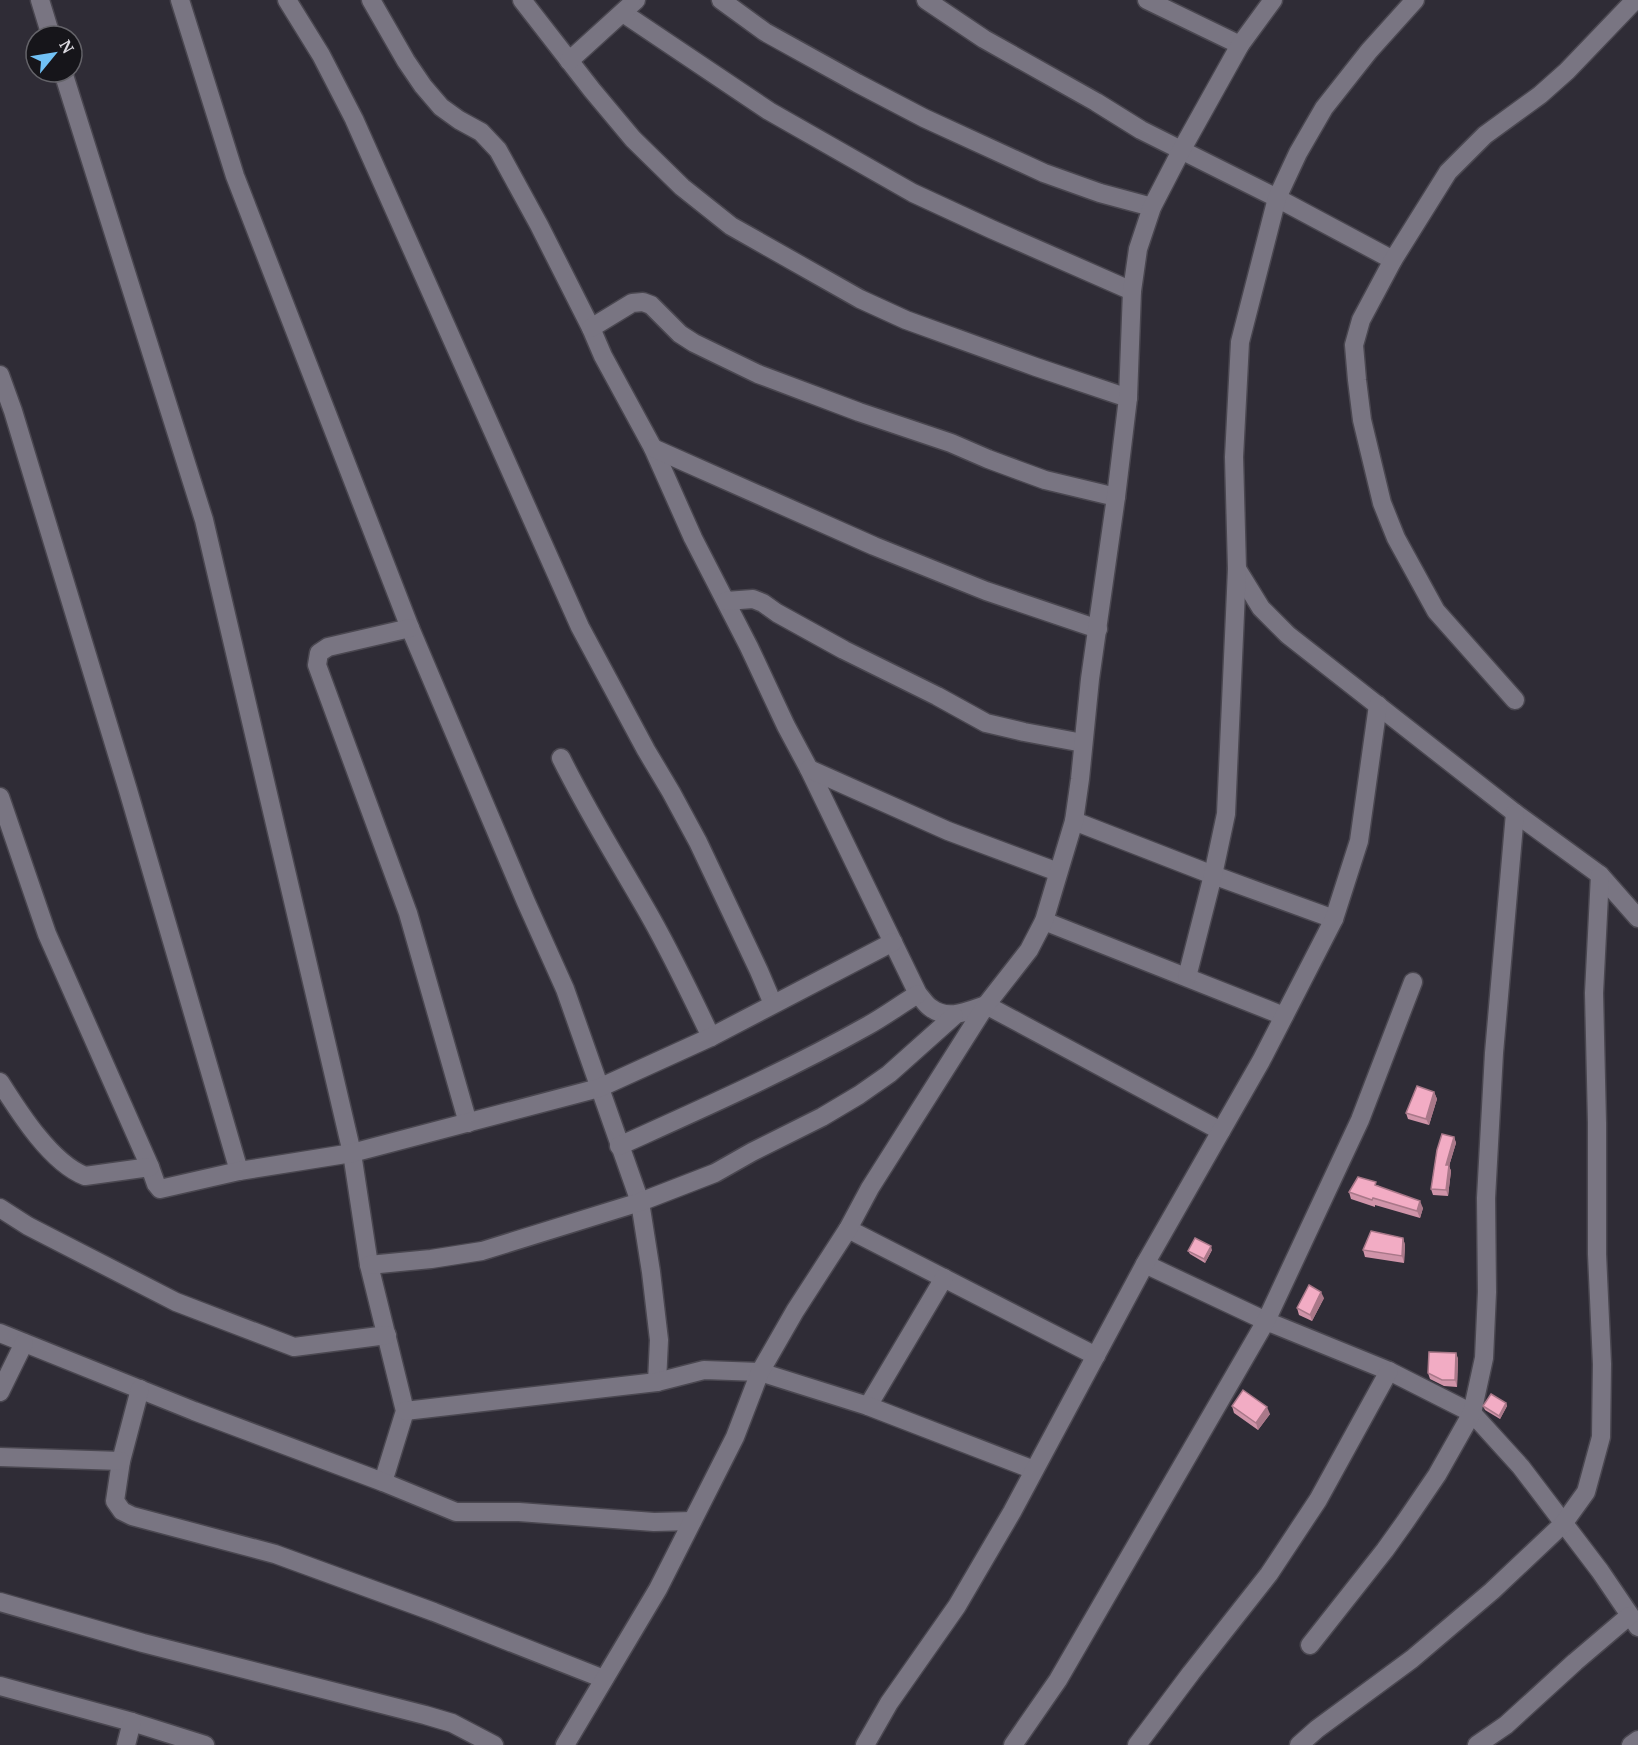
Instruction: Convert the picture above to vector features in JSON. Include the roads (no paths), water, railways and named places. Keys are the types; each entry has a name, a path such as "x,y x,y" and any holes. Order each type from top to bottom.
{"street":[{"path":"40,0 47,24"},
{"path":"180,0 235,176 410,628 565,989 640,1202 659,1340 657,1382"},
{"path":"287,0 321,55 354,118 580,627 698,842 773,1005"},
{"path":"371,0 406,61 429,93 441,107 481,132 498,150 539,225 608,366 652,448 693,538 809,769 918,994 930,1008 954,1016"},
{"path":"522,0 569,62 633,139 682,187 731,226 860,299 906,320 1128,398"},
{"path":"721,0 765,32 924,117 1044,173 1101,193 1152,207"},
{"path":"926,0 984,39 1141,130 1277,198 1393,260"},
{"path":"1147,0 1240,45"},
{"path":"565,1745 658,1589 735,1437 760,1372 795,1311 986,1005 1029,950 1044,921 1074,821 1090,680 1128,398 1132,291 1138,249 1152,207 1182,149 1240,45 1273,0"},
{"path":"1187,977 1226,814 1237,569 1234,457 1240,342 1277,198 1298,153 1324,108 1369,51 1415,0"},
{"path":"1515,700 1436,611 1396,538 1382,503 1362,420 1354,345 1361,320 1393,260 1448,172 1485,135 1540,95 1567,71 1635,0"},
{"path":"569,62 630,7 769,111 913,193 1132,291"},
{"path":"67,84 204,520 352,1153 369,1265 405,1411 383,1482"},
{"path":"591,328 632,303 643,302 651,305 694,343 758,374 951,443 1045,480 1116,497"},
{"path":"0,375 128,790 239,1171"},
{"path":"652,448 874,546 986,591 1098,628"},
{"path":"1237,569 1261,608 1288,635 1515,813 1600,875 1638,918"},
{"path":"726,601 753,599 763,603 844,650 986,723 1083,743"},
{"path":"410,628 328,647 319,653 317,665 408,913 468,1123"},
{"path":"865,1745 889,1703 957,1606 1012,1512 1145,1264 1284,1016 1334,920 1359,841 1377,705"},
{"path":"561,758 588,811 661,936 711,1037"},
{"path":"809,769 948,831 1058,872"},
{"path":"0,797 47,934 156,1184 160,1188 239,1171 352,1153 599,1088 711,1037 893,942"},
{"path":"1310,1645 1405,1522 1437,1475 1472,1413 1484,1358 1487,1292 1486,1198 1494,1053 1515,813"},
{"path":"1074,821 1334,920"},
{"path":"1299,1745 1317,1729 1412,1659 1492,1591 1563,1524 1586,1492 1601,1437 1602,1364 1597,1254 1594,993 1600,875"},
{"path":"1044,921 1284,1016"},
{"path":"1013,1745 1058,1680 1266,1321 1360,1120 1413,982"},
{"path":"619,1146 799,1062 869,1025 918,994"},
{"path":"369,1265 482,1251 572,1225 715,1173 850,1101 889,1074 954,1016 986,1005 1221,1131"},
{"path":"0,1082 31,1128 63,1164 76,1172 85,1176 150,1167"},
{"path":"0,1208 28,1226 176,1302 294,1347 387,1335"},
{"path":"848,1229 1096,1356"},
{"path":"1145,1264 1266,1321 1389,1371 1472,1413 1521,1467 1600,1571 1634,1622 1575,1662 1506,1725 1477,1745"},
{"path":"868,1406 944,1278"},
{"path":"0,1334 456,1512 519,1512 654,1522 692,1521"},
{"path":"0,1392 24,1343"},
{"path":"405,1411 657,1382 704,1370 760,1372 868,1406 1034,1470"},
{"path":"1137,1745 1269,1574 1318,1500 1389,1371"},
{"path":"140,1389 121,1461 115,1500 122,1511 132,1516 275,1554 434,1612 604,1679"},
{"path":"0,1457 121,1461"},
{"path":"0,1602 143,1643 425,1715 452,1723 494,1745"},
{"path":"0,1686 132,1722 205,1745"},
{"path":"126,1745 132,1722"},
{"path":"1631,1745 1638,1740"}]}
